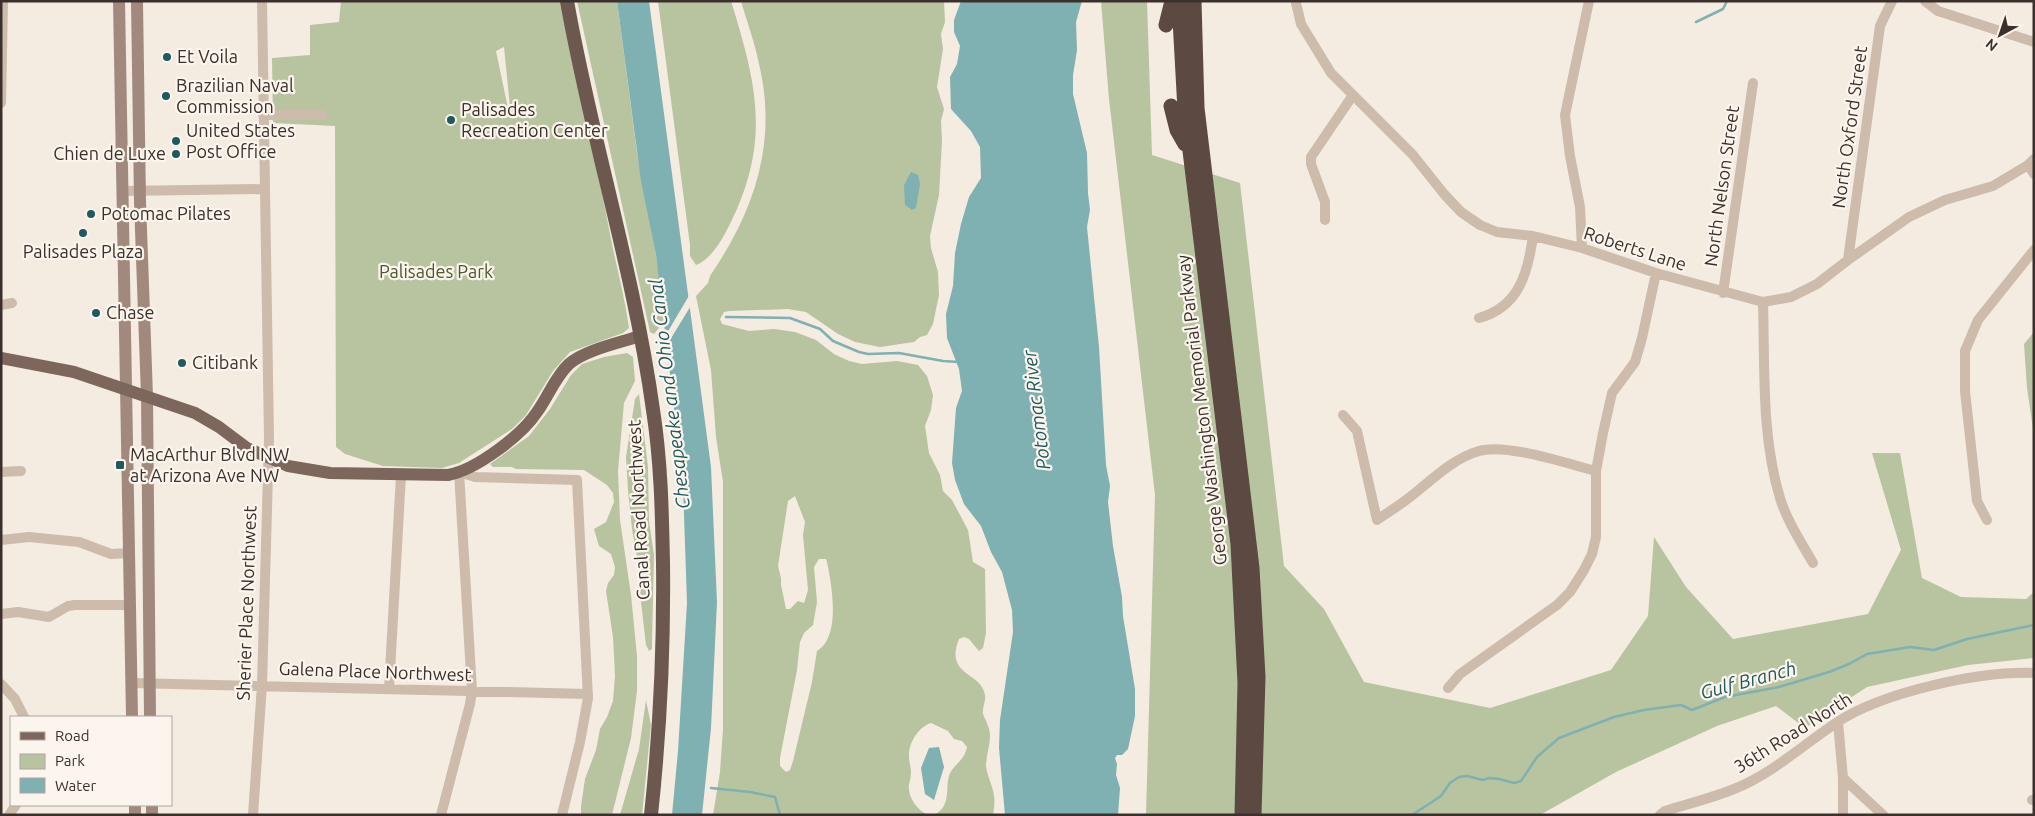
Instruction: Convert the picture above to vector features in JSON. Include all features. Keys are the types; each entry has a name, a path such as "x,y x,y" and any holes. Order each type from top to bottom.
{"highway":[{"name":"Canal Road Northwest","path":"567,1 640,336 657,442 662,524 661,704 651,815"},
{"path":"1166,24 1172,1"},
{"name":"George Washington Memorial Parkway","path":"1179,1 1185,110 1238,544 1249,778 1254,815"},
{"name":"George Washington Memorial Parkway","path":"1194,1 1197,108 1252,568 1258,677 1249,778 1242,815"},
{"path":"1172,106 1177,130 1190,154"}],"main road":[{"path":"119,1 132,716"},
{"path":"137,1 140,190 147,396 150,716"},
{"path":"1,358 74,372 147,396 200,416 219,427 244,446 288,466 314,471 448,475 459,472 484,458 522,432 570,364 585,355 640,336"}],"street":[{"path":"1,103 3,1"},
{"name":"Sherier Place Northwest","path":"253,815 262,685 268,458 262,1"},
{"path":"1582,248 1580,207 1570,156 1565,115 1589,1"},
{"name":"North Oxford Street","path":"1848,260 1880,26 1892,1"},
{"path":"1924,1 1938,12 2034,42"},
{"name":"Roberts Lane","path":"1296,3 1301,24 1330,73 1413,155 1461,212 1480,225 1497,232 1534,236 1582,248 1656,273 1764,302 1790,297 1817,284 1909,217 1944,200 1993,186 2031,162"},
{"name":"North Nelson Street","path":"1723,292 1753,83"},
{"path":"1325,220 1324,202 1311,157 1353,95"},
{"path":"263,115 322,115"},
{"path":"2031,162 2034,174"},
{"path":"123,191 264,189"},
{"path":"1480,318 1492,314 1503,306 1519,289 1529,265 1534,236"},
{"path":"1987,520 1977,501 1965,391 1965,351 1978,320 2034,250"},
{"path":"1448,688 1460,674 1557,604 1570,592 1584,570 1592,554 1596,537 1596,472 1612,393 1634,362 1642,338 1656,273"},
{"path":"1764,302 1770,454 1780,498 1794,531 1813,563"},
{"path":"1343,415 1357,431 1377,520 1404,502 1450,465 1480,451 1508,450 1543,457 1596,472"},
{"path":"1,472 21,471"},
{"path":"441,815 472,691 459,472 475,478 577,480 588,694 580,742 562,815"},
{"path":"389,689 400,474"},
{"path":"1,540 30,537 79,542 111,554 130,553"},
{"path":"1,614 18,612 49,617 68,606 130,605"},
{"name":"36th Road North","path":"1660,815 1664,811 1734,789 1777,766 1838,722 1879,700 1951,681 2017,672 2034,673"},
{"name":"Galena Place Northwest","path":"132,683 588,694"},
{"path":"1,684 14,699 23,716"},
{"path":"1838,722 1843,778 1843,815"},
{"path":"1843,778 1882,815"}],"green space":[{"name":"Palisades Park","path":"341,1 561,1 629,328 623,333 570,352 553,371 526,415 512,429 459,463 442,468 383,466 345,454 336,447 335,126 273,123 272,58 310,55 310,25 339,22","holes":["504,47 511,117 496,51"]},
{"path":"577,1 617,1 637,153 656,255 664,314 662,324 654,334 650,332"},
{"path":"658,1 731,1 748,60 753,87 756,113 755,139 751,166 743,194 720,242 712,254 696,265 690,256"},
{"path":"741,1 944,1 945,22 941,34 943,49 937,87 944,109 941,121 942,141 939,195 930,236 931,248 938,272 939,295 933,324 927,335 920,337 914,342 880,347 855,342 838,334 806,312 788,309 730,311 724,312 720,319 722,324 749,331 774,329 795,332 816,340 834,354 849,361 862,364 897,361 918,365 927,376 933,395 931,410 925,426 929,453 940,475 943,491 952,500 968,530 973,562 985,569 986,633 983,648 979,651 969,639 964,637 959,639 956,660 965,672 978,682 985,695 983,714 989,727 990,736 986,766 994,796 993,815 934,815 944,805 949,775 963,757 967,747 962,741 954,739 948,731 931,723 918,732 909,752 911,777 909,789 911,798 928,815 713,815 720,772 723,729 723,482 716,437 711,370 696,296 708,283 710,276 739,227 758,175 763,149 766,121 764,93 753,40","holes":["795,496 805,522 803,535 808,590 804,603 798,601 790,609 786,609 778,566 788,501","819,559 826,559 827,562 831,584 832,623 825,644 817,651 812,682 793,761 790,770 786,772 780,766 780,758 797,670 800,642 804,633 813,625 817,602 814,567"]},
{"path":"1101,1 1147,1 1152,155 1240,183 1284,566 1324,609 1364,682 1490,708 1611,670 1648,616 1654,537 1686,587 1733,639 1868,614 1901,550 1872,453 1900,453 1922,578 1961,597 2026,599 2034,592 2034,658 1968,665 1867,687 1805,728 1776,706 1717,726 1616,772 1540,815 1146,815 1155,495 1109,99"},
{"path":"2034,332 2034,436 2027,388 2024,344"},
{"path":"627,353 633,357 635,381 624,403 618,471 620,520 631,595 637,656 637,691 631,738 612,815 581,815 585,779 596,750 600,729 613,701 615,676 613,637 606,591 608,583 614,575 615,567 611,554 599,546 594,529 606,522 614,502 613,493 607,485 584,470 516,469 512,467 493,467 490,464 529,436 550,409 571,375 582,364 604,357"},
{"path":"639,394 648,467 649,521 654,555 652,649 649,651 646,645 639,568 632,529 626,457 635,399"},
{"path":"646,700 651,725 642,815 620,815 639,749"}],"water":[{"path":"617,1 649,1 711,467 717,602 711,728 702,815 672,815 687,603 683,485 656,255 641,181"},
{"name":"Potomac River","path":"961,1 1082,1 1076,22 1077,50 1073,75 1073,94 1087,153 1090,210 1087,227 1099,347 1106,465 1110,486 1108,502 1135,689 1135,716 1128,749 1122,755 1117,755 1115,758 1117,764 1116,775 1120,788 1118,815 1005,815 999,748 1000,720 1013,632 1012,610 1002,572 991,552 981,526 964,504 955,480 952,463 956,408 962,391 959,369 947,338 946,314 953,286 955,253 961,224 969,197 981,178 980,147 971,131 951,109 950,77 957,64 960,46 954,32 954,20"},
{"path":"911,172 918,175 920,184 916,208 912,210 905,205 904,185"},
{"path":"939,747 944,767 934,800 925,794 921,768 929,748"}],"pier":[{"path":"690,294 692,304 665,348 664,338"}],"waterway":[{"path":"1696,22 1723,9 1727,1"},
{"path":"726,317 790,318 820,329 833,341 859,352 868,354 899,353 959,362"},
{"name":"Gulf Branch","path":"1412,815 1441,796 1450,783 1459,777 1467,776 1483,780 1489,778 1499,779 1514,783 1521,781 1537,757 1559,738 1614,717 1644,710 1681,705 1692,710 1725,697 1779,687 1829,672 1867,654 1910,647 1934,650 1967,639 2034,625"},
{"path":"711,788 775,797 780,815"}],"place":[{"name":"Et Voila","path":"167,57"},
{"name":"Brazilian Naval Commission","path":"166,96"},
{"name":"Palisades Recreation Center","path":"451,120"},
{"name":"United States Post Office","path":"176,141"},
{"name":"Chien de Luxe","path":"176,154"},
{"name":"Potomac Pilates","path":"91,214"},
{"name":"Palisades Plaza","path":"83,233"},
{"name":"Chase","path":"96,313"},
{"name":"Citibank","path":"182,363"},
{"name":"MacArthur Blvd NW at Arizona Ave NW","path":"120,465"}],"water label":[{"name":"Chesapeake and Ohio Canal","path":"669,394"}]}
